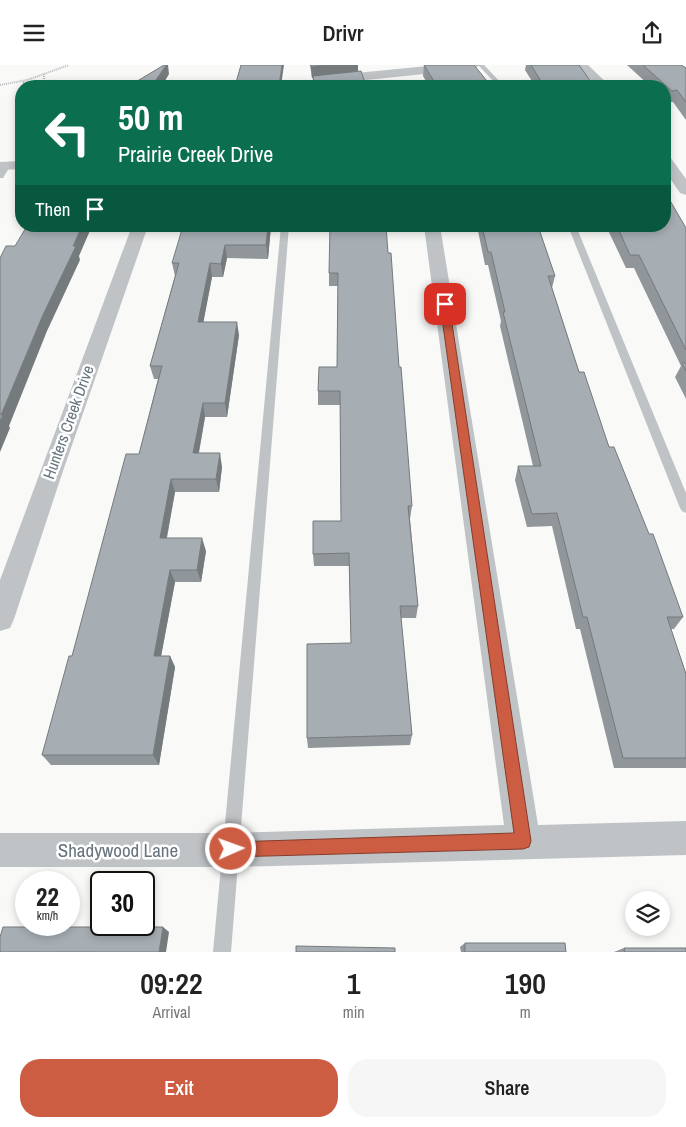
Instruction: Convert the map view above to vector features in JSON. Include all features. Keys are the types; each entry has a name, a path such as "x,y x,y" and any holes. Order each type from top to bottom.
{"street":[{"path":"342,80 474,65"},
{"path":"581,65 597,80"},
{"path":"382,74 386,80"},
{"path":"671,169 686,190"},
{"name":"Hunters Creek Drive","path":"0,619 51,471 138,232"},
{"path":"433,232 523,841"},
{"name":"Shadywood Lane","path":"0,851 231,849 686,838"}],"lane":[{"path":"480,65 495,80"},
{"path":"222,952 284,232"},
{"path":"574,232 686,507"}],"path":[{"path":"24,80 69,65"},
{"path":"44,74 44,80"},
{"path":"0,85 15,82"}],"building":[{"path":"164,65 166,65 156,80 139,80"},
{"path":"241,65 282,65 280,80 237,80"},
{"path":"424,65 474,65 486,80 433,80"},
{"path":"531,65 579,65 590,80 540,80"},
{"path":"643,65 681,65 686,68 686,102 677,90 671,90 671,80 660,80"},
{"path":"361,71 364,80 313,80 313,76"},
{"path":"671,202 686,228 686,350 639,255 630,255 620,232 671,232"},
{"path":"23,232 79,232 73,246 76,246 42,317 1,415 3,415 0,422 0,258 6,246 15,246"},
{"path":"181,232 267,232 266,245 225,245 221,264 210,263 198,322 237,322 225,403 203,403 193,453 220,453 216,479 171,479 160,538 202,538 197,570 170,570 154,656 170,656 153,755 42,755 69,656 72,656 126,454 139,454 162,366 150,366 179,263 172,263"},
{"path":"330,232 386,232 388,253 391,253 399,367 401,367 412,506 408,506 418,606 400,606 412,735 307,738 307,644 351,643 349,553 313,554 313,521 341,521 340,391 318,391 319,367 337,367 338,273 329,273"},
{"path":"483,232 540,232 555,276 548,276 579,372 584,372 609,447 614,447 649,534 653,534 683,617 667,617 686,674 686,758 623,758 587,617 583,617 557,513 532,514 518,466 541,466 503,312 505,312 491,252 488,252"},
{"path":"682,363 686,363 686,371"},
{"path":"3,927 15,927 15,936 80,936 80,927 90,927 90,936 155,936 155,927 163,927 159,952 0,952 0,937"},
{"path":"465,943 565,943 566,952 465,952"},
{"path":"296,946 395,948 395,952 296,952"},
{"path":"624,948 686,948 686,952 625,952"}],"route":[{"path":"231,849 523,841 445,304"}]}
